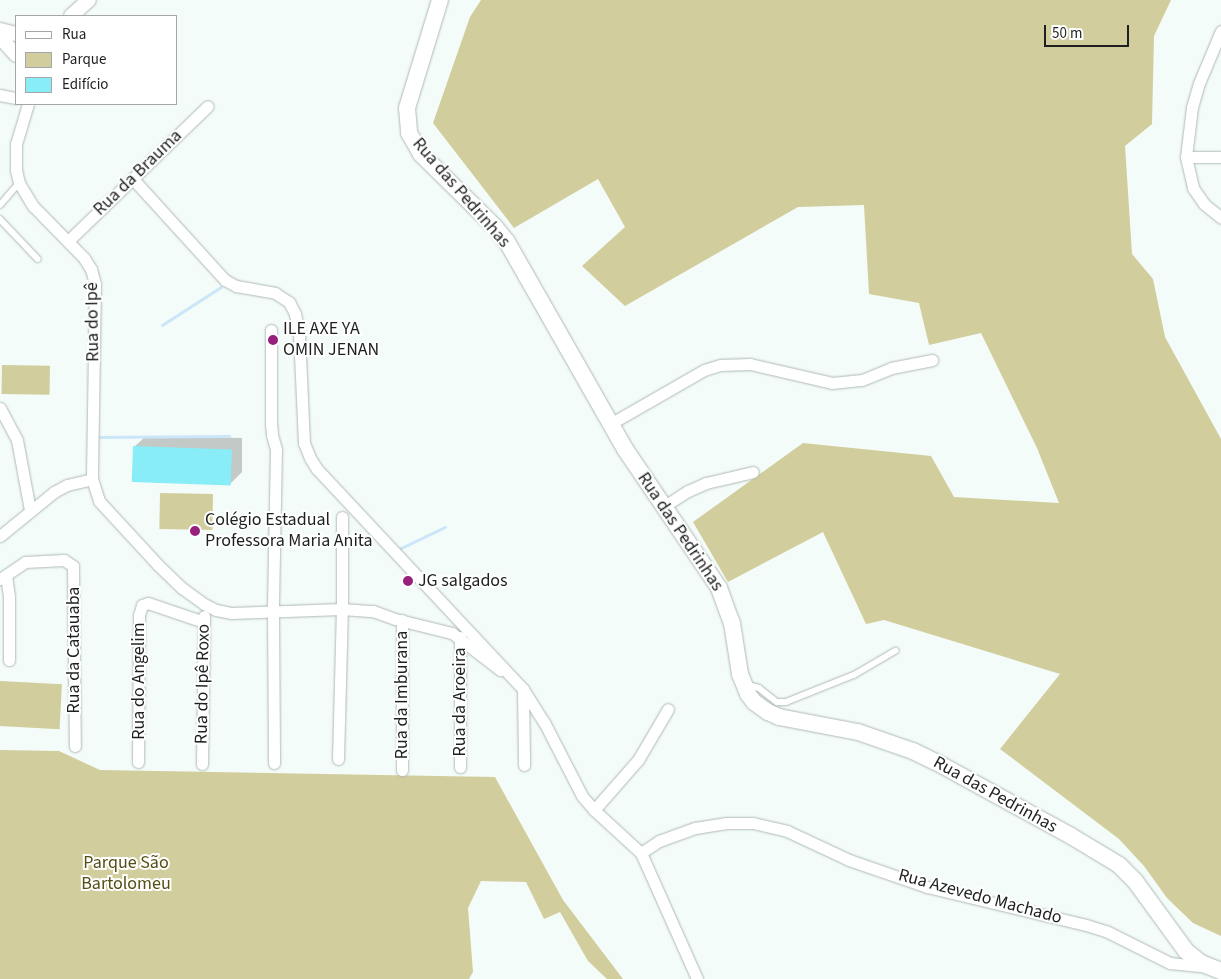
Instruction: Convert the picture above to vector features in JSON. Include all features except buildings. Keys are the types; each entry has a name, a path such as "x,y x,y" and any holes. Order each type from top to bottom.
{"main road":[{"name":"Rua das Pedrinhas","path":"440,0 407,108 409,133 421,154 495,227 507,242 610,424 663,507 710,573 727,604 743,684 754,702 779,717 858,732 913,751 990,791 1103,854 1135,881 1177,941 1196,960 1214,969"}],"street":[{"path":"72,15 89,0"},
{"path":"0,30 15,34"},
{"path":"1221,31 1215,58 1192,107 1186,157 1193,188 1204,204 1221,218"},
{"path":"0,37 15,55"},
{"path":"0,96 15,98"},
{"name":"Rua do Ipê","path":"27,105 16,144 16,170 19,183 33,206 84,258 91,270 95,284 92,480"},
{"name":"Rua da Brauma","path":"68,241 208,106"},
{"path":"1186,157 1221,157"},
{"path":"133,179 226,280 242,288 276,293 288,302 296,314 299,333 304,442 310,458 317,469 523,689 544,722 575,784 594,810 641,853 697,979"},
{"path":"271,330 272,435 276,449 273,611 274,763"},
{"path":"610,424 704,370 720,365 750,364 832,383 862,380 891,368 932,360"},
{"path":"0,408 17,440 30,510"},
{"path":"663,507 688,491 706,483 753,472"},
{"path":"0,536 30,510 67,485 92,480 99,501 138,546 182,588 216,610 231,613 342,609 373,611 452,632 494,667 510,675"},
{"path":"338,759 342,609 342,517"},
{"name":"Rua da Catauaba","path":"3,577 25,562 64,560 70,563 73,571 74,746"},
{"path":"3,577 9,597 9,660"},
{"name":"Rua do Angelim","path":"138,762 140,610 144,603 148,603 204,622"},
{"name":"Rua do Ipê Roxo","path":"202,764 204,604"},
{"name":"Rua da Imburana","path":"402,620 402,770"},
{"name":"Rua da Aroeira","path":"460,638 460,767"},
{"path":"523,689 524,765"},
{"path":"594,810 638,760 668,709"},
{"name":"Rua Azevedo Machado","path":"641,853 659,842 695,828 727,822 753,823 787,831 849,860 927,887 1086,925 1106,931 1170,963 1214,969"}],"lane":[{"path":"0,205 19,183"},
{"path":"0,219 38,259"},
{"path":"743,684 754,685 773,700 786,702 854,675 895,651"}],"green space":[{"path":"481,0 1171,0 1154,36 1152,124 1125,146 1132,254 1153,279 1165,337 1221,439 1221,936 1193,923 1167,898 1144,866 1119,839 1000,749 1060,674 884,620 866,624 823,532 728,582 693,522 803,443 931,456 954,497 1059,503 1037,448 981,333 929,345 919,303 869,294 864,205 798,207 625,306 582,266 625,227 598,179 514,228 433,123 470,17"},
{"path":"2,365 50,366 49,395 1,394"},
{"path":"160,493 213,494 212,530 159,529"},
{"path":"0,681 62,684 60,729 0,726"},
{"name":"Parque São Bartolomeu","path":"0,750 59,751 100,770 495,777 563,900 623,979 607,979 588,961 560,912 544,919 526,882 481,881 468,908 473,972 469,979 0,979"}],"waterway":[{"path":"162,325 221,287"},
{"path":"97,437 229,436"},
{"path":"399,549 445,527"}],"place":[{"name":"ILE AXE YA OMIN JENAN","path":"273,340"},
{"name":"Colégio Estadual Professora Maria Anita","path":"195,531"},
{"name":"JG salgados","path":"408,581"}]}
